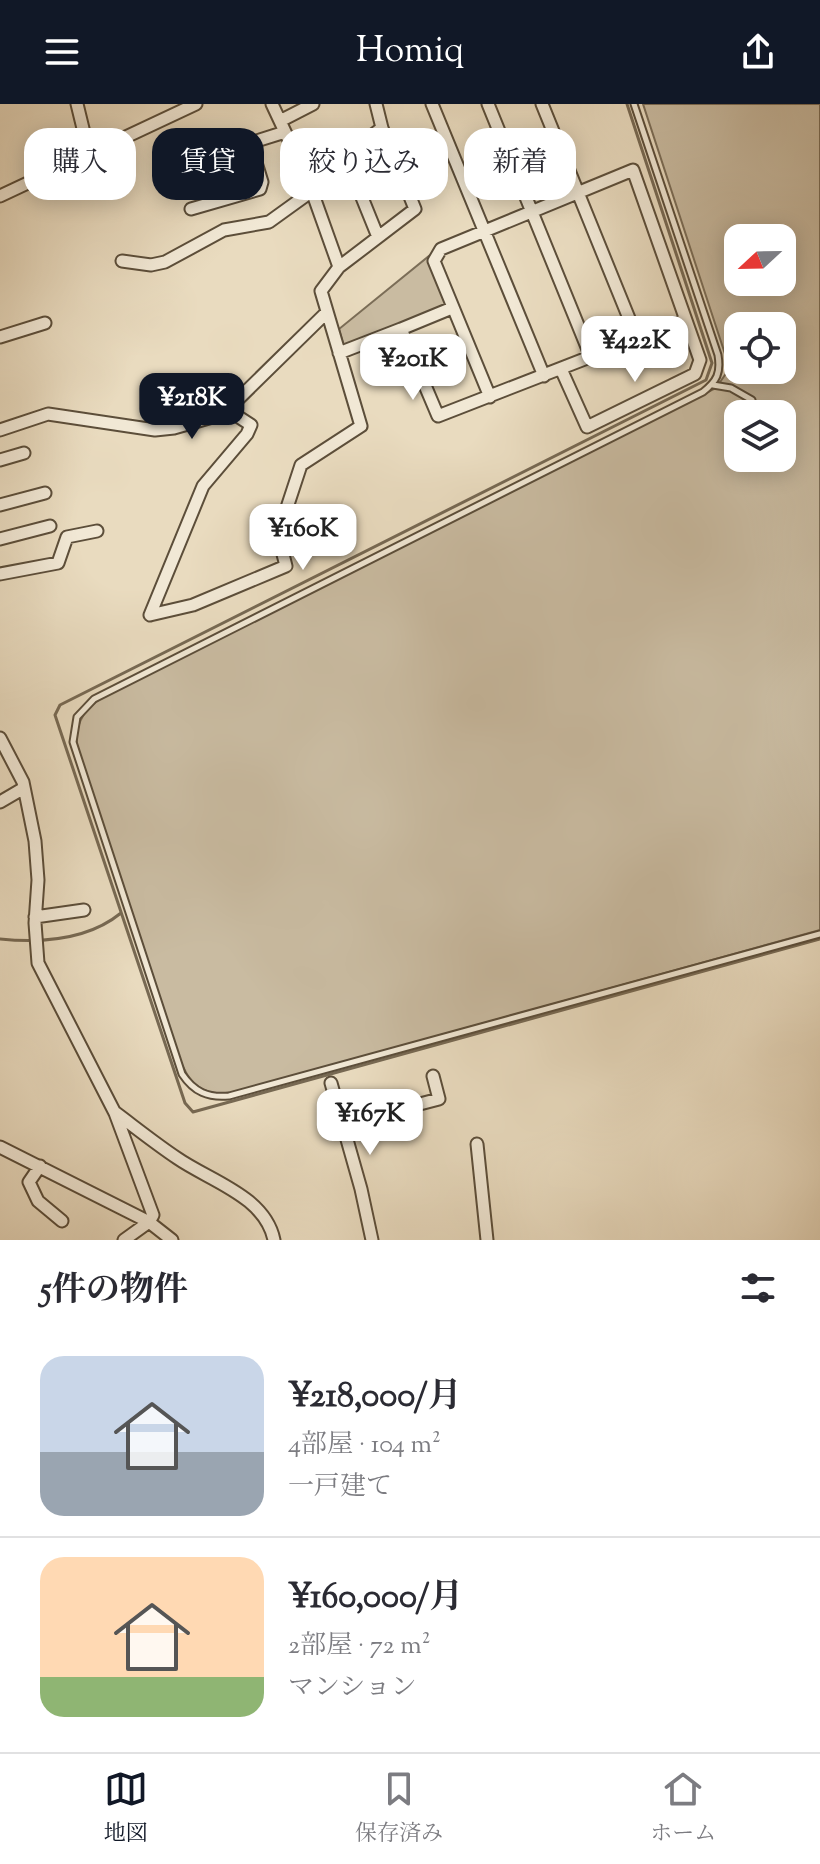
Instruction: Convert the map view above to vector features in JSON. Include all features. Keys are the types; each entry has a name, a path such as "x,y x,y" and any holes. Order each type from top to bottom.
{"street":[{"path":"77,104 83,128"},
{"path":"136,131 196,104"},
{"path":"272,104 283,127"},
{"path":"191,209 260,189 262,182 250,143 283,127 313,104"},
{"path":"376,104 382,128"},
{"path":"432,104 544,376"},
{"path":"488,104 591,357"},
{"path":"542,104 637,338"},
{"path":"490,397 434,261 441,249 633,170 700,360 695,374 587,427 561,369"},
{"path":"0,196 24,184"},
{"path":"122,261 151,265 165,262 224,230 269,222 295,200"},
{"path":"315,200 339,267"},
{"path":"363,200 378,237"},
{"path":"228,410 251,425 247,434 203,486 150,615 193,605 286,566 278,535 301,465 361,426 321,291 339,267 415,209 411,200"},
{"path":"339,353 452,308"},
{"path":"0,430 48,414 155,430 187,425 223,414 326,313"},
{"path":"401,329 438,416 685,320"},
{"path":"0,337 45,323"},
{"path":"0,460 24,453"},
{"path":"0,505 45,493"},
{"path":"0,539 50,526"},
{"path":"0,574 58,563 67,537 97,531"},
{"path":"0,738 24,788 35,841 38,963 115,1113 153,1215 149,1222 124,1240"},
{"path":"0,802 24,788"},
{"path":"35,917 84,910"},
{"path":"343,1124 439,1099 433,1076"},
{"path":"331,1083 372,1240"},
{"path":"115,1113 263,1214 274,1240"},
{"path":"477,1144 487,1240"},
{"path":"0,1147 149,1222 172,1240"},
{"path":"40,1166 29,1182 38,1201 62,1221"}],"lane":[{"path":"634,104 718,355 718,378 712,385 94,699 77,717 73,742 182,1074 189,1085 209,1096 244,1092 820,934"},
{"path":"712,385 731,388 752,400"}],"shaded area":[{"path":"643,104 820,104 820,930 228,1094 210,1092 196,1085 179,1057 78,751 77,731 88,709 111,692 716,388 724,376 724,384 796,384 796,312 724,312 724,351"},
{"path":"429,256 447,305 344,347 339,329"}],"waterway":[{"path":"627,104 712,363 706,380 60,705 55,715 185,1103 193,1112 820,939"},
{"path":"0,939 63,938 94,929 121,913"}]}
